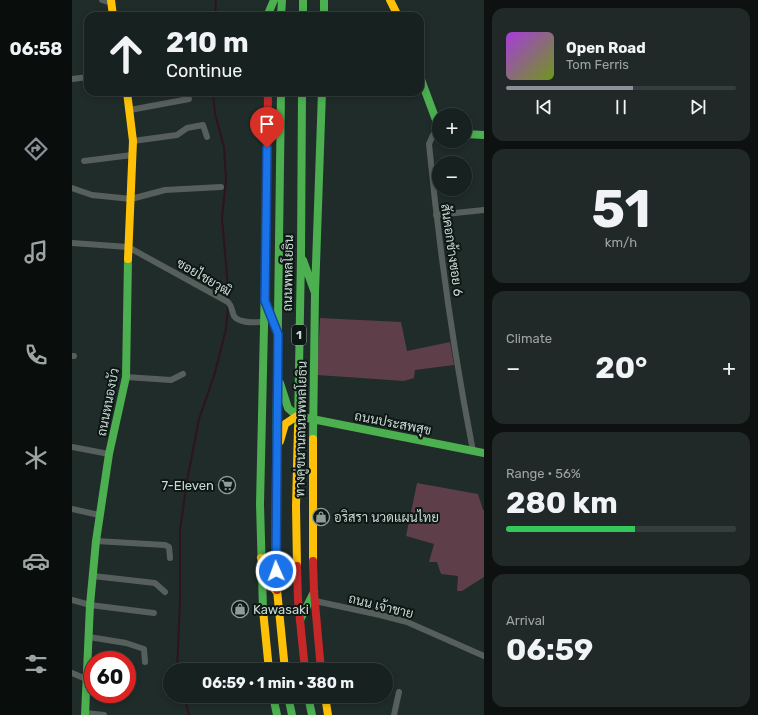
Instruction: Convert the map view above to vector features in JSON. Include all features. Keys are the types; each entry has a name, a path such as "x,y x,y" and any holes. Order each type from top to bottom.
{"main road":[{"path":"268,0 268,12"},
{"path":"269,12 274,0"},
{"path":"282,0 282,12"},
{"path":"303,0 303,12"},
{"path":"324,0 324,12"},
{"path":"390,0 396,12"},
{"path":"111,1 112,12"},
{"path":"424,90 432,110"},
{"name":"ถนนหนองบัว","path":"88,651 90,605 99,515 126,377 127,364 128,247 133,141 128,96"},
{"path":"268,96 265,322 261,441 261,558 268,663"},
{"name":"ถนนพหลโยธิน","path":"281,96 275,562 284,663"},
{"name":"ถนนพหลโยธิน","path":"302,96 301,255 296,506 298,600 304,663"},
{"name":"ทางคู่ขนานถนนพหลโยธิน","path":"320,663 314,592 313,419 315,293 322,96"},
{"path":"472,134 484,135"},
{"path":"301,255 315,293"},
{"path":"265,301 278,334"},
{"path":"276,454 285,424 297,416 288,408 278,375"},
{"name":"ถนนประสพสุข","path":"297,416 484,453"},
{"path":"261,558 278,595"},
{"path":"300,620 314,592"},
{"name":"ถนนหนองบัว","path":"85,703 85,714"},
{"path":"274,703 277,715"},
{"path":"289,703 292,715"},
{"path":"309,703 312,715"},
{"path":"326,703 328,715"}],"street":[{"path":"102,0 111,1"},
{"path":"72,79 84,78"},
{"path":"130,110 189,98"},
{"path":"133,141 177,135 187,128 203,125 207,137"},
{"name":"สันคอกช้างซอย 6","path":"432,135 429,144 436,215 460,378 473,451"},
{"path":"84,161 132,154"},
{"path":"72,188 92,195 131,199 165,190 221,187"},
{"path":"436,215 484,210"},
{"path":"72,243 128,247"},
{"name":"ซอยไชยวุฒิ","path":"128,247 228,302 232,306 234,316 240,321 265,322"},
{"path":"126,377 171,380 183,374"},
{"path":"72,447 110,454"},
{"path":"72,509 99,515"},
{"path":"96,541 165,545 169,547 170,558"},
{"path":"93,576 155,583 165,592"},
{"path":"72,600 90,605 154,613"},
{"name":"ถนน เจ้าชาย","path":"315,601 407,622 484,656"},
{"path":"89,637 126,643 144,649 145,662"},
{"path":"72,674 84,678"},
{"path":"394,715 399,692"},
{"path":"85,714 104,715"}],"shaded area":[{"path":"320,318 401,322 407,351 450,342 454,365 415,370 414,378 404,381 317,375"},
{"path":"417,483 478,494 484,510 484,577 462,591 457,591 458,576 441,574 437,562 429,562 434,544 406,536"}],"waterway":[{"path":"215,12 216,0"},
{"path":"213,96 215,114 224,147 226,179 222,218 229,300"},
{"path":"177,663 180,601 180,530 187,481 199,419 214,376 226,329 228,306"},
{"path":"186,703 189,715"}],"traffic: fast":[{"path":"269,12 274,0"},
{"path":"281,12 282,0"},
{"path":"303,0 303,12"},
{"path":"324,0 324,12"},
{"path":"424,88 432,109"},
{"path":"276,466 281,96"},
{"path":"298,427 302,96"},
{"path":"313,439 315,293 322,96"},
{"path":"472,134 484,135"},
{"path":"263,610 260,504 266,238"},
{"path":"85,715 90,605 96,541 109,454 126,377 128,259"},
{"path":"303,260 315,293"},
{"path":"280,383 288,408 297,416"},
{"path":"297,416 484,453"},
{"path":"300,620 314,592"},
{"path":"274,703 277,715"},
{"path":"289,703 292,715"},
{"path":"309,703 312,715"}],"traffic: slow":[{"path":"111,0 112,12"},
{"path":"390,0 396,12"},
{"path":"127,96 133,141 128,259"},
{"path":"265,301 276,329"},
{"path":"280,441 285,424 297,416"},
{"path":"297,566 296,506 298,427"},
{"path":"313,439 313,561"},
{"path":"261,558 275,590"},
{"path":"277,590 284,663"},
{"path":"263,610 268,663"},
{"path":"326,703 328,715"}],"traffic: jam":[{"path":"266,238 268,96"},
{"path":"276,466 275,562 277,590"},
{"path":"313,561 314,592 320,663"},
{"path":"297,566 298,600 304,663"}],"place":[{"name":"7-Eleven","path":"227,485"},
{"name":"อริสรา นวดแผนไทย","path":"321,517"},
{"name":"Kawasaki","path":"240,609"}],"route":[{"path":"267,148 265,301 278,334 276,571"}]}
